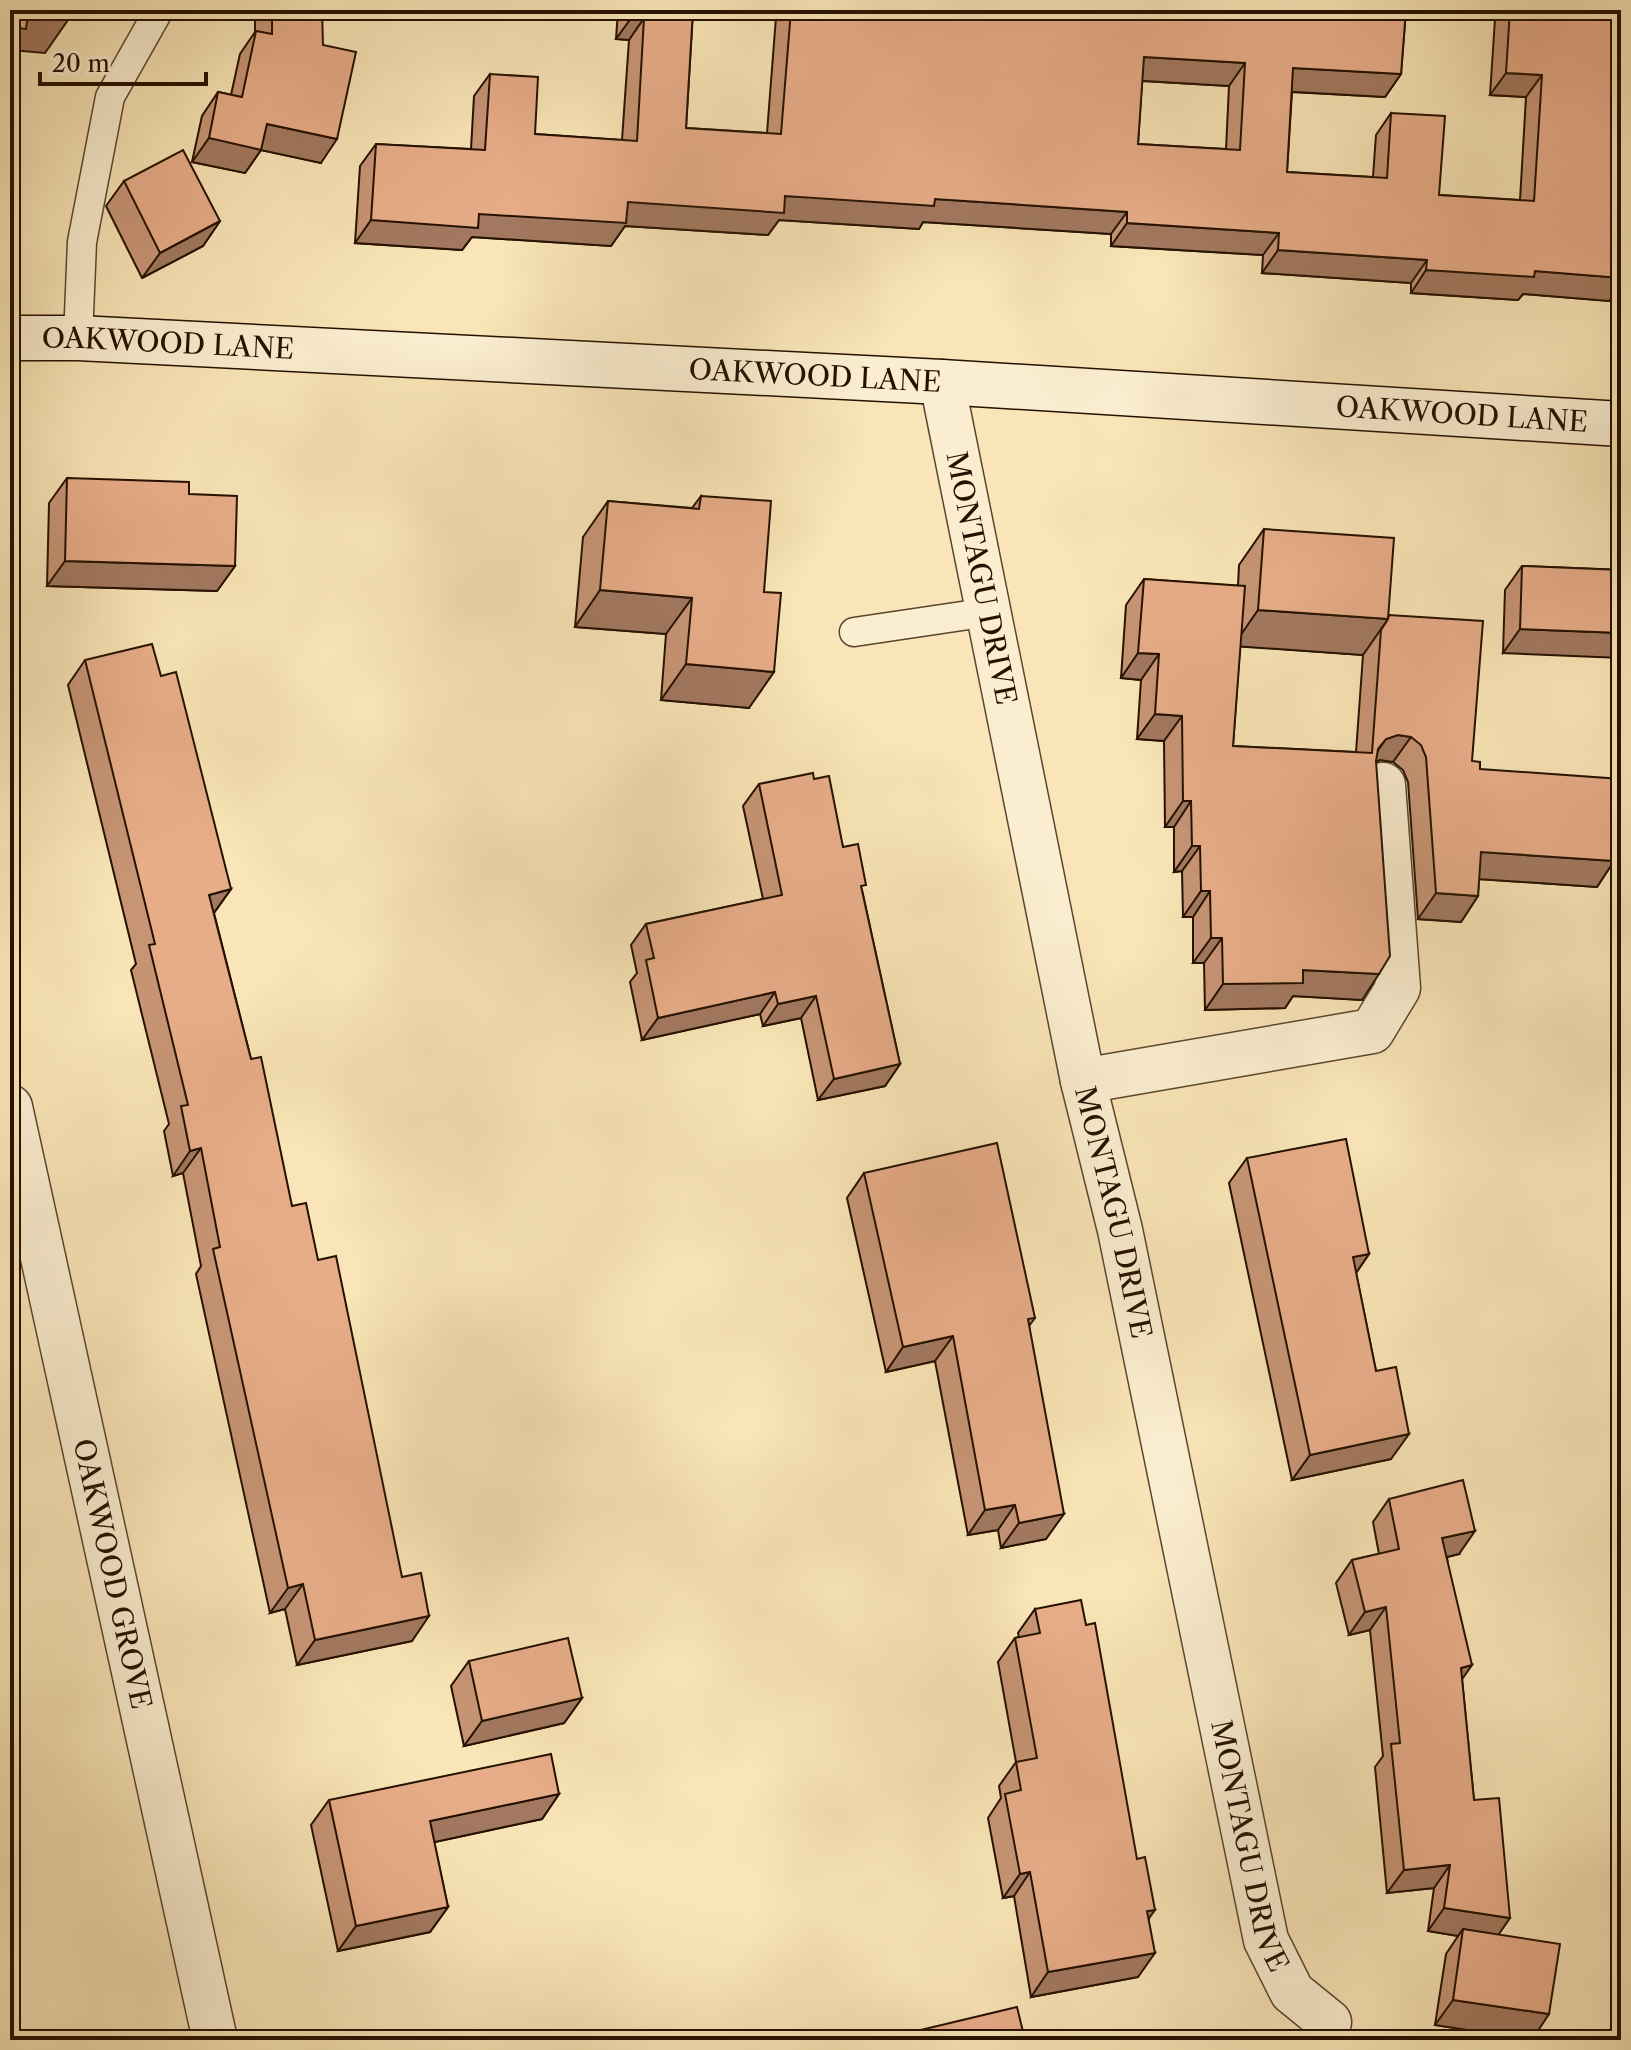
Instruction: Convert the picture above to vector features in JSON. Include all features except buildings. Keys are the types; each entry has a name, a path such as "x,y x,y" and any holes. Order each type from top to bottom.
{"street":[{"name":"OAKWOOD LANE","path":"10,338 78,338 942,382 1621,424"},
{"name":"MONTAGU DRIVE","path":"942,382 1083,1081 1120,1230 1266,1940 1292,1992 1329,2022"},
{"path":"1083,1081 1372,1031 1398,988 1383,785"},
{"name":"OAKWOOD GROVE","path":"10,1107 215,2040"}],"lane":[{"path":"78,338 82,242 110,97 159,10"},
{"path":"854,632 989,612"}]}
